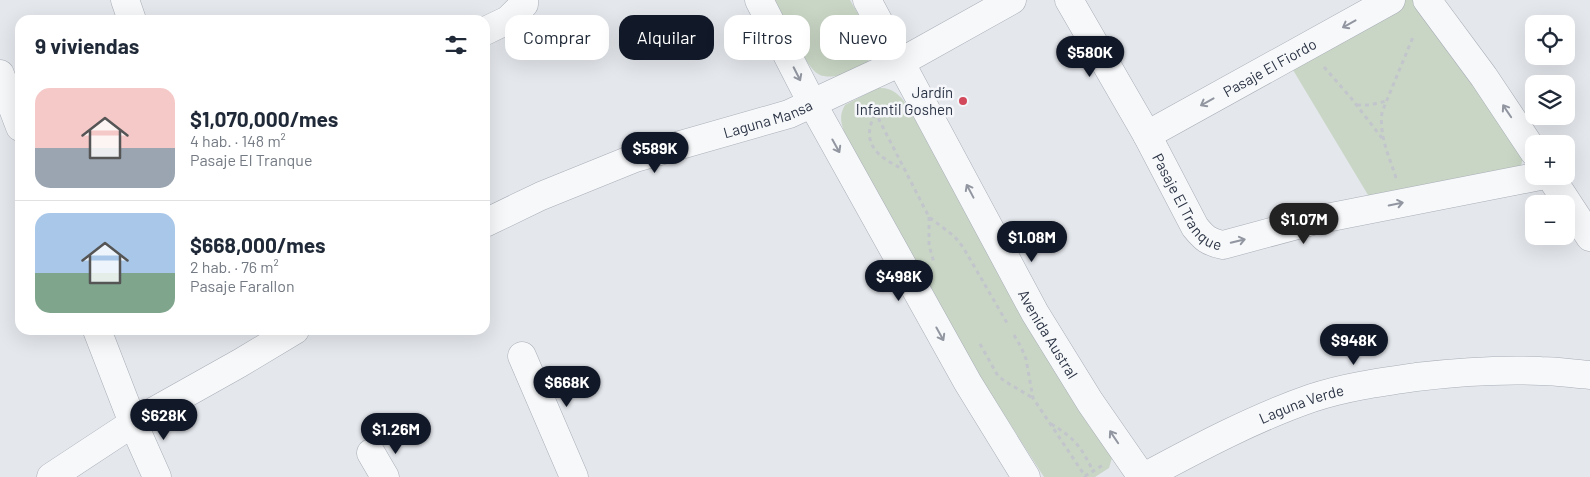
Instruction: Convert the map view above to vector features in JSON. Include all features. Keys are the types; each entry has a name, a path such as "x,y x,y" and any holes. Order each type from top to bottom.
{"street":[{"path":"125,0 130,15"},
{"path":"490,29 508,20 524,4 524,0"},
{"path":"758,0 812,103 968,383 1026,477"},
{"name":"Avenida Austral","path":"867,0 1035,313 1090,402 1143,477"},
{"name":"Laguna Mansa","path":"490,221 541,196 635,158 789,114 900,62 1012,0"},
{"name":"Pasaje El Tranque","path":"1069,0 1147,135 1195,227 1211,243 1223,245 1316,220 1525,179"},
{"name":"Pasaje El Fiordo","path":"1147,135 1391,0"},
{"path":"1427,0 1484,77 1525,138"},
{"path":"0,74 15,114"},
{"path":"1556,185 1590,237"},
{"path":"99,335 133,423 157,477"},
{"path":"51,477 133,423 287,335"},
{"path":"522,356 572,476"},
{"name":"Laguna Verde","path":"1143,477 1266,416 1313,398 1364,385 1483,371 1542,371 1590,375"},
{"path":"371,453 385,477"}],"path":[{"path":"1404,202 1382,138 1380,126 1382,112 1413,37"},
{"path":"1304,48 1335,79 1382,138"},
{"path":"860,81 929,216 954,236 963,247 1021,347 1026,360 1033,398 1085,476 1106,464"},
{"path":"1356,105 1370,105 1387,101"},
{"path":"876,113 869,131 871,144 880,156 904,170"},
{"path":"929,216 929,245 934,263 939,271"},
{"path":"975,336 998,376 1033,398"},
{"path":"1049,422 1074,439 1094,471"}],"green space":[{"path":"774,0 850,0 859,15 820,15 820,60 869,60 860,67 843,74 834,76 820,75 814,71 806,60 810,60 810,15 782,15"},
{"path":"1405,0 1414,0 1523,157 1520,170 1371,200 1290,65"},
{"path":"878,88 895,92 907,105 992,260 1109,451 1112,458 1109,468 1095,477 1044,477 981,379 848,141 841,119 845,105"}],"place":[{"name":"Jardín Infantil Goshen","path":"963,101"}]}
